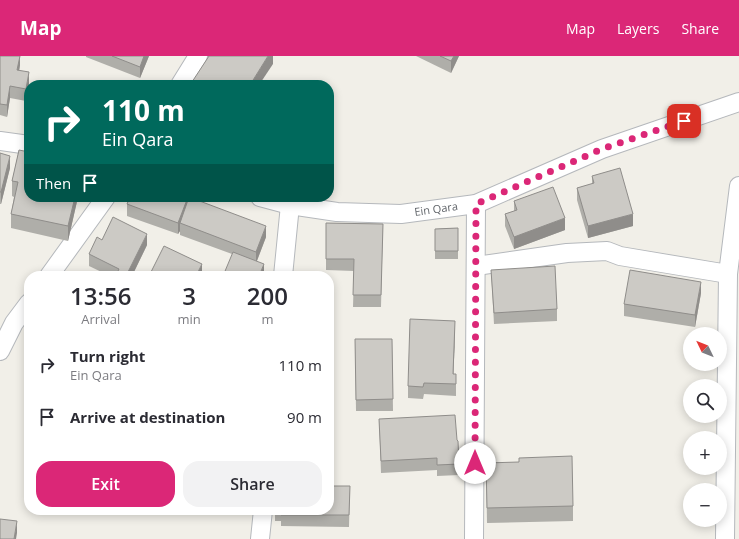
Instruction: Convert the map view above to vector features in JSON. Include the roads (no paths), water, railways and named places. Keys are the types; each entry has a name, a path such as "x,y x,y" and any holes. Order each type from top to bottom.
{"street":[{"path":"183,80 198,56"},
{"name":"Ein Qara","path":"279,202 337,212 400,214 476,204 602,149 739,102"},
{"path":"0,141 24,144"},
{"path":"725,539 728,274 738,205 739,186"},
{"path":"53,271 102,202"},
{"path":"474,539 476,204"},
{"path":"283,271 290,205"},
{"path":"476,266 567,253 607,252 620,256 728,274"},
{"path":"0,351 7,322 24,307"},
{"path":"260,539 262,515"}]}
